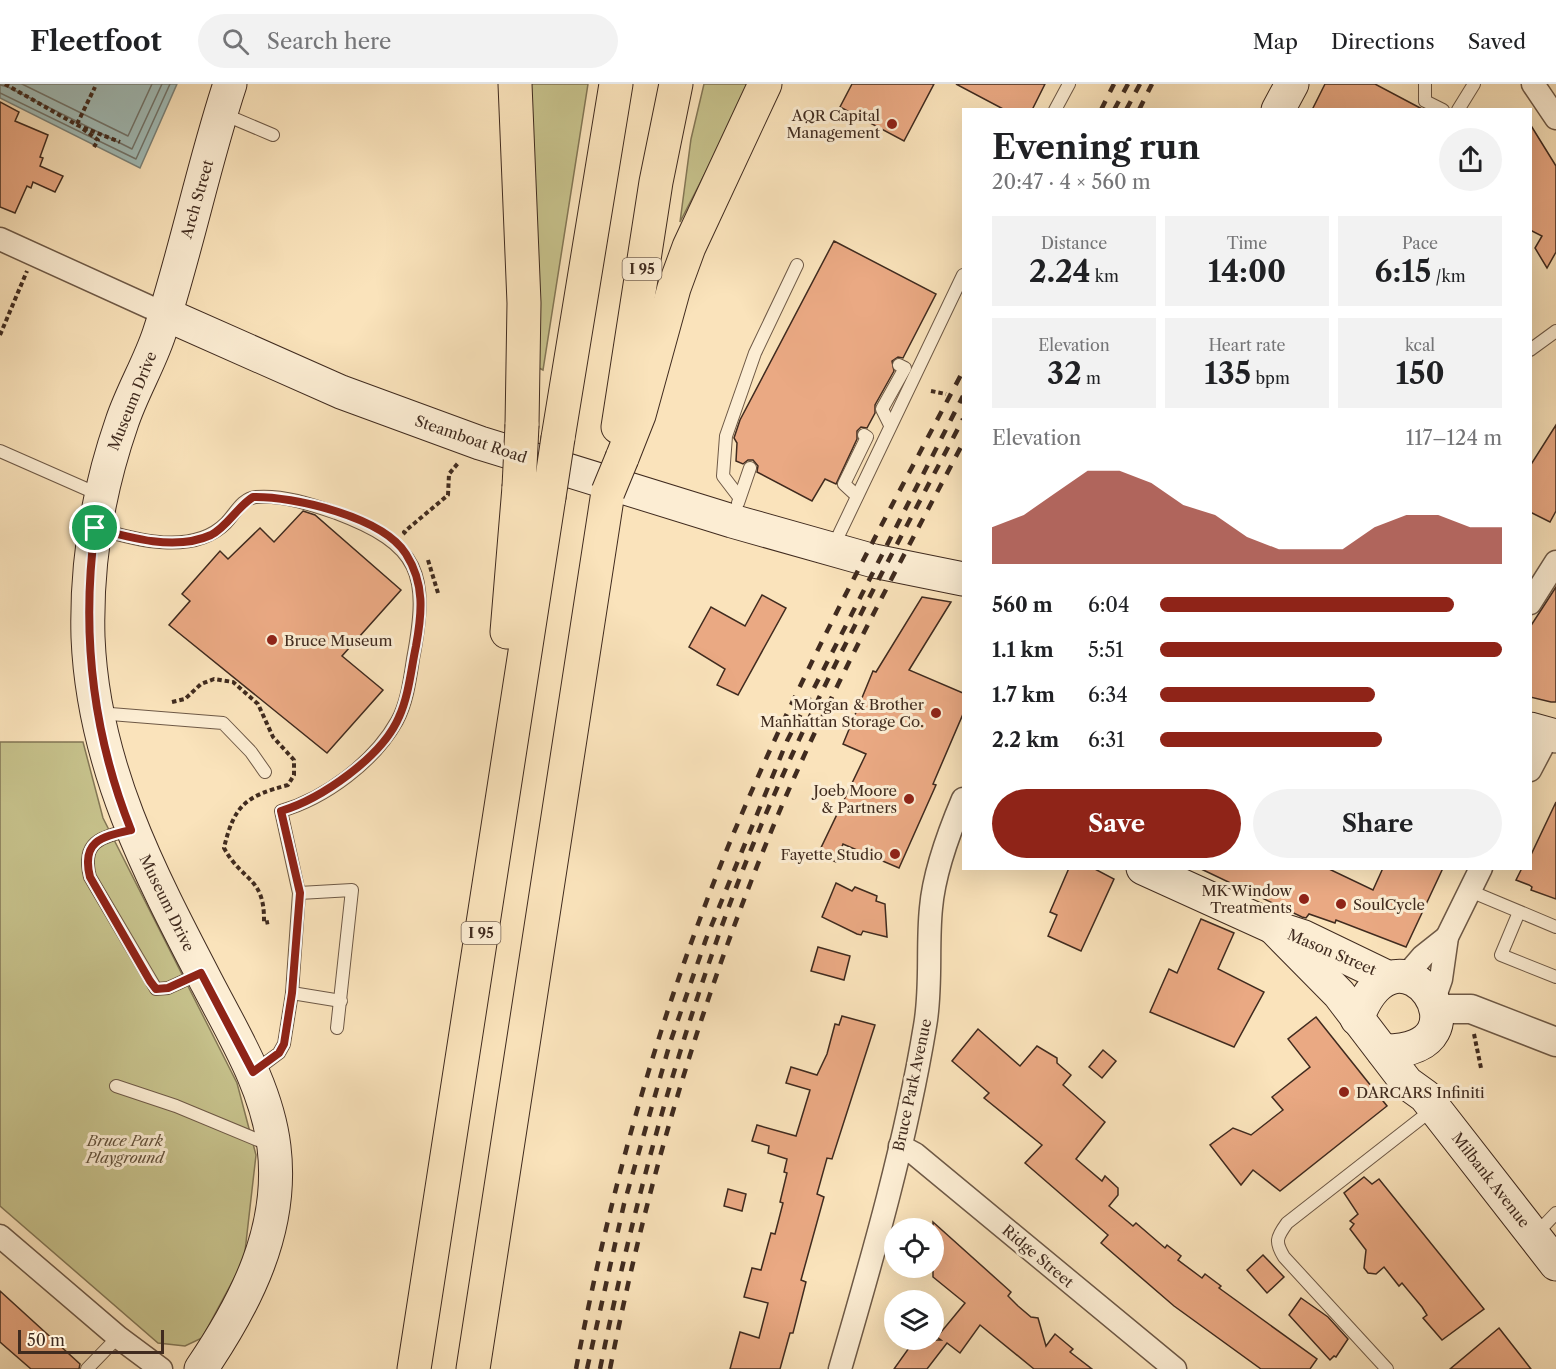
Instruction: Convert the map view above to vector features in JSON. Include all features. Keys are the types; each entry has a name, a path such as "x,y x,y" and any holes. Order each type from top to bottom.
{"highway":[{"path":"514,84 524,303 522,425 534,492"},
{"name":"I 95","path":"414,1369 481,934 534,492 558,438 616,84"},
{"name":"I 95","path":"618,456 656,182 676,84"},
{"path":"473,1369 606,503 618,456 639,416 674,288 689,247 765,84"}],"main road":[{"path":"1279,108 1292,84"},
{"name":"Arch Street","path":"165,314 226,98"},
{"name":"Museum Drive","path":"165,314 159,336 123,419 101,495 95,528 88,629 96,713 121,804 131,830 201,973 253,1072 269,1120 274,1147 274,1204 269,1234 260,1263 246,1294 201,1369"},
{"name":"Steamboat Road","path":"165,314 341,392 491,447 736,509 832,549 874,561 962,579"},
{"name":"Mason Street","path":"1147,870 1273,927 1304,937 1397,977 1420,983 1433,1015"},
{"name":"Mason Street","path":"1273,927 1322,975 1383,1052"},
{"name":"Mason Street","path":"1357,1019 1365,998 1377,984 1397,977"},
{"path":"1383,1052 1401,1052 1417,1048 1433,1015"},
{"path":"1430,1102 1433,1015"},
{"name":"Milbank Avenue","path":"1383,1052 1407,1083 1430,1102 1545,1225 1556,1264"}],"street":[{"path":"1533,84 1556,118"},
{"name":"Steamboat Road","path":"0,239 165,314"},
{"path":"1532,600 1556,562"},
{"path":"1532,765 1545,733"},
{"name":"Bruce Park Avenue","path":"840,1369 900,1146 926,1023 931,906 944,853 962,802"},
{"path":"1480,870 1447,937 1433,1015 1471,1009 1556,1042"},
{"path":"1397,977 1447,937"},
{"name":"Ridge Street","path":"900,1146 915,1154 1175,1369"},
{"path":"0,1236 118,1337 161,1369"}],"lane":[{"path":"1056,108 1069,84"},
{"path":"1425,84 1425,101 1439,108"},
{"path":"1459,108 1474,84"},
{"path":"226,98 273,135"},
{"path":"736,509 723,476 726,436 755,353 798,265"},
{"path":"832,549 962,277"},
{"path":"1532,349 1556,331"},
{"path":"890,425 882,409 905,368 899,365"},
{"path":"857,496 844,484 867,438 864,435"},
{"path":"0,451 101,495"},
{"path":"736,509 750,468"},
{"path":"95,528 169,543 188,540 212,534 239,506 253,497 278,497 314,505 383,533 405,552 418,577 422,599 414,657 400,716 393,729 357,769 311,800 281,811 300,893 292,993 284,1044 279,1053 253,1072"},
{"path":"96,713 223,723 251,752 266,772"},
{"path":"131,830 104,837 91,846 86,862 90,877 156,989 168,988 201,973"},
{"path":"300,893 352,890 337,1028"},
{"path":"1470,891 1556,927"},
{"path":"1519,912 1501,955 1556,977"},
{"path":"292,993 341,1001"},
{"path":"116,1086 176,1106 274,1147"},
{"path":"1387,1369 1284,1257 1276,1244 1277,1237 1287,1223 1430,1102"},
{"path":"87,1369 118,1337"}],"path":[{"path":"5,84 77,125 98,140 94,147"},
{"path":"77,125 95,87"},
{"path":"77,125 120,142"},
{"path":"0,335 34,254"},
{"path":"931,391 946,394"},
{"path":"412,539 404,532 448,495 448,474 459,464 461,457"},
{"path":"426,555 435,575 438,593"},
{"path":"163,702 185,699 201,684 214,679 232,682 258,704 273,737 294,760 294,775 288,785 257,793 240,805 229,828 225,848 232,862 258,886 264,901 264,922 269,922"},
{"path":"1473,1037 1481,1068"}],"green space":[{"path":"531,84 588,84 543,370 537,367"},
{"path":"704,84 751,84 680,222 691,139"},
{"name":"Bruce Park Playground","path":"0,742 83,742 103,818 237,1083 256,1155 244,1260 202,1338 185,1346 158,1343 0,1206"}],"water":[{"path":"0,84 177,84 140,168 0,98"}],"building":[{"name":"AQR Capital Management","path":"852,84 934,84 904,141 840,107"},
{"path":"956,84 1045,84 1033,108 1001,108"},
{"path":"1325,84 1375,84 1420,108 1313,108"},
{"path":"0,102 19,112 15,121 48,135 40,157 43,158 40,166 63,176 55,192 33,182 31,188 27,186 15,213 0,207"},
{"path":"1532,127 1556,166 1556,252 1547,268 1535,248 1542,236 1532,231"},
{"path":"834,241 936,294 903,358 898,357 892,361 894,371 875,405 875,413 867,428 861,427 857,431 857,439 836,484 825,479 812,501 757,472 758,466 753,460 748,460 743,464 736,461 737,443 734,438 740,420"},
{"path":"1556,425 1556,511 1550,522 1532,513 1532,463"},
{"name":"Bruce Museum","path":"303,511 315,515 401,590 342,656 383,690 327,753 169,625 190,601 182,594 220,551 228,559 260,528 274,542"},
{"path":"1556,587 1556,702 1532,697 1532,624"},
{"path":"762,595 786,608 738,695 717,685 725,669 689,647 711,607 745,626"},
{"path":"922,597 951,602 909,670 962,693 962,716 933,784 936,785 899,868 843,844 836,862 818,854 866,754 843,744 873,671 876,672"},
{"path":"1556,802 1556,899 1531,890 1532,887 1529,885 1516,880 1521,870 1532,870 1532,853"},
{"path":"1068,870 1097,870 1114,879 1081,951 1048,936 1057,915 1050,912"},
{"path":"1203,870 1331,870 1373,890 1382,870 1442,870 1406,947 1336,920 1335,923 1309,914 1306,918"},
{"path":"836,883 852,891 855,887 877,896 876,901 885,904 887,937 863,931 861,935 857,934 822,917"},
{"path":"1201,919 1234,933 1218,969 1264,992 1234,1047 1150,1012 1169,969 1177,973"},
{"path":"818,947 850,956 844,980 811,971"},
{"path":"842,1016 875,1025 832,1159 827,1158 817,1194 824,1197 801,1280 806,1282 793,1333 790,1333 780,1369 730,1369 740,1332 759,1338 768,1303 744,1297 752,1268 761,1270 771,1233 775,1234 783,1203 780,1202 787,1173 784,1172 787,1159 768,1153 769,1146 752,1141 757,1125 796,1136 810,1090 786,1083 791,1067 817,1075 827,1054 835,1024 839,1025"},
{"path":"1316,1017 1387,1106 1280,1191 1253,1170 1241,1185 1210,1145 1233,1128 1251,1135 1283,1110 1272,1097 1310,1067 1288,1039"},
{"path":"978,1029 1020,1066 1037,1046 1057,1058 1057,1063 1071,1075 1063,1085 1105,1122 1076,1159 1102,1181 1105,1176 1118,1188 1118,1195 1109,1206 1133,1226 1136,1223 1165,1248 1167,1245 1181,1256 1178,1260 1202,1278 1205,1274 1221,1286 1219,1288 1317,1359 1310,1369 1261,1369 1174,1306 1101,1243 1108,1235 1025,1163 1042,1145 984,1098 989,1093 952,1061"},
{"path":"1103,1050 1116,1061 1102,1078 1089,1067"},
{"path":"1364,1177 1372,1184 1379,1179 1484,1309 1442,1340 1423,1318 1427,1315 1402,1283 1399,1286 1384,1267 1376,1274 1368,1273 1364,1268 1366,1250 1350,1229 1354,1224 1350,1221 1358,1214 1344,1193"},
{"path":"728,1189 746,1194 742,1211 724,1206"},
{"path":"944,1232 1011,1292 1008,1296 1018,1306 1031,1317 1038,1318 1046,1346 1055,1334 1073,1349 1070,1352 1092,1369 1034,1369 980,1325 960,1353 947,1343 944,1347 944,1328 965,1303 934,1278 944,1278"},
{"path":"1263,1255 1284,1277 1267,1293 1247,1270"},
{"path":"0,1291 80,1364 79,1369 31,1369 0,1342"},
{"path":"1301,1298 1328,1317 1348,1339 1336,1357 1330,1360 1289,1315"},
{"path":"1499,1328 1531,1369 1450,1369"},
{"path":"908,1350 942,1350 927,1369 894,1369"}],"railway":[{"path":"1102,108 1114,84"},
{"path":"1115,108 1128,84"},
{"path":"1127,108 1140,84"},
{"path":"1140,108 1152,84"},
{"path":"576,1369 600,1254 645,1084 681,971 728,846 758,776 823,639 962,373"},
{"path":"587,1369 624,1204 670,1043 706,939 787,741 962,398"},
{"path":"600,1369 612,1310 655,1137 689,1023 752,846 837,661 962,421"},
{"path":"610,1369 643,1222 662,1150 706,1006 757,865 827,706 962,445"}],"place":[{"name":"AQR Capital Management","path":"892,124"},
{"name":"Bruce Museum","path":"272,640"},
{"name":"Morgan & Brother Manhattan Storage Co.","path":"936,713"},
{"name":"Joeb Moore & Partners","path":"909,799"},
{"name":"Fayette Studio","path":"895,854"},
{"name":"MK Window Treatments","path":"1304,899"},
{"name":"SoulCycle","path":"1341,904"},
{"name":"DARCARS Infiniti","path":"1344,1092"}],"route":[{"path":"253,497 278,497 314,505 383,533 405,552 418,577 422,599 419,625 408,688 400,716 393,729 357,769 319,796 304,804 281,811 300,893 292,965 292,993 284,1044 279,1053 253,1072 201,973 168,988 156,989 90,877 86,862 91,846 104,837 131,830 121,804 96,713 88,639 88,600 95,528 169,543 197,539 212,534 239,506 253,497"}]}
